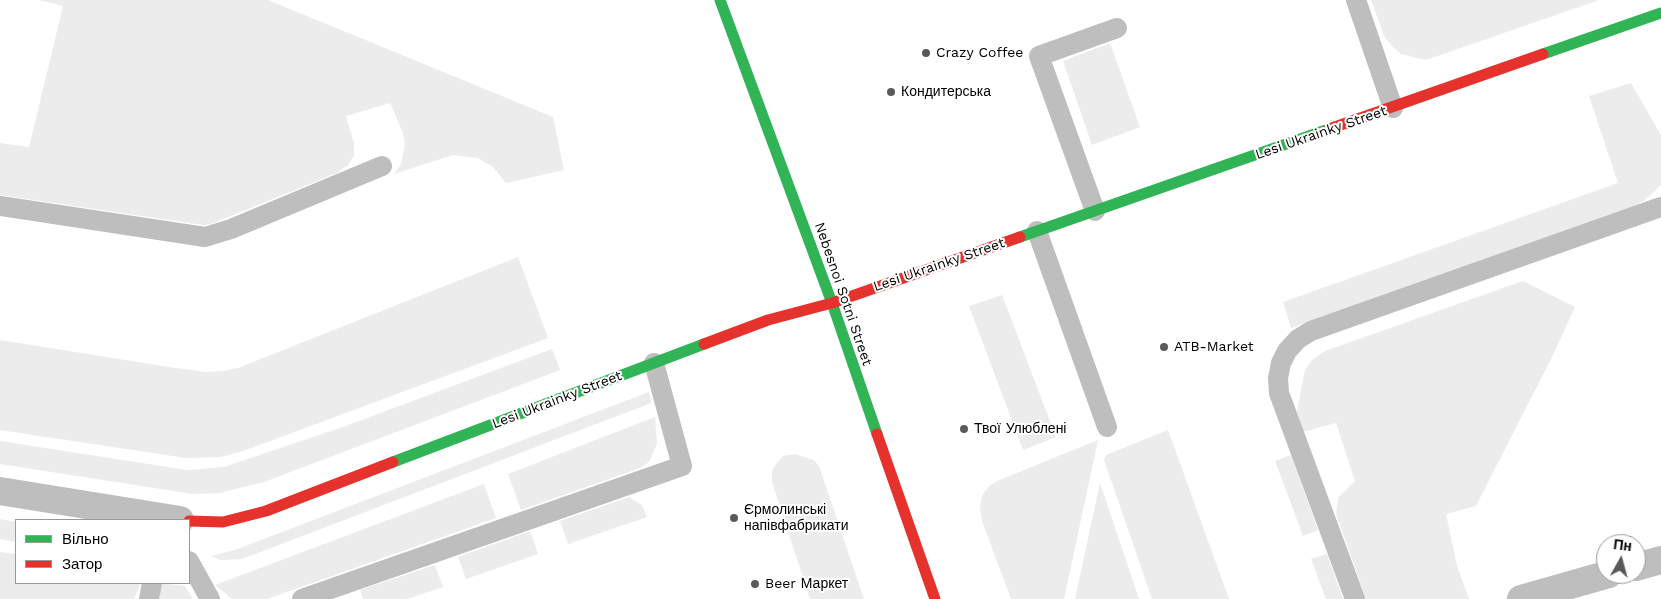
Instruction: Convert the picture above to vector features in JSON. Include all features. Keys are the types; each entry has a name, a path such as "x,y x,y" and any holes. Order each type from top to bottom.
{"street":[{"name":"Nebesnoi Sotni Street","path":"720,0 832,303 935,599"},
{"name":"Lesi Ukrainky Street","path":"190,521 223,522 266,511 768,320 832,303 1393,108 1660,18"},
{"name":"Lesi Ukrainky Street","path":"0,491 167,519"},
{"path":"1646,564 1661,560"},
{"path":"1521,599 1596,578"}],"lane":[{"path":"1356,0 1393,108"},
{"path":"1095,211 1039,56 1117,28"},
{"path":"0,206 205,237 230,229 382,166"},
{"path":"1355,599 1279,393 1278,378 1287,350 1298,339 1311,331 1661,207"},
{"path":"1037,231 1107,426"},
{"path":"302,599 682,466 654,364"},
{"path":"190,564 210,599"},
{"path":"149,599 152,584"}],"shaded area":[{"path":"39,0 268,0 553,117 564,170 506,183 492,166 477,158 453,155 394,174 401,164 405,145 403,133 390,103 346,116 354,143 354,156 348,165 337,173 211,224 203,225 0,195 0,143 29,147 63,6"},
{"path":"1371,0 1599,0 1426,60 1401,54 1393,47 1385,38"},
{"path":"1110,43 1140,127 1092,145 1063,61"},
{"path":"1631,83 1661,135 1661,185 1645,200 1634,206 1291,328 1283,302 1618,183 1589,96"},
{"path":"518,257 548,338 243,451 221,457 186,458 0,430 0,340 169,367 205,372 223,371 238,368"},
{"path":"1523,281 1575,307 1553,355 1476,506 1446,514 1457,566 1469,599 1366,599 1336,514 1338,498 1355,481 1336,423 1303,432 1297,411 1305,370 1313,359 1325,351"},
{"path":"1002,295 1056,437 1023,450 969,306"},
{"path":"552,349 560,370 264,482 219,493 193,494 0,464 0,441 187,470 224,467 346,426"},
{"path":"649,392 651,403 242,559 221,560 211,556 235,550"},
{"path":"655,417 657,444 649,462 640,468 521,510 508,474"},
{"path":"1168,430 1229,599 1152,599 1104,460 1106,455"},
{"path":"1098,440 1064,599 1011,599 982,521 980,507 982,496 988,487 997,481"},
{"path":"795,454 814,460 819,466 864,599 810,599 772,482 772,471 776,464 783,456"},
{"path":"1291,455 1318,530 1303,536 1275,461"},
{"path":"1100,483 1139,599 1075,599"},
{"path":"484,484 496,518 267,599 232,599 215,585"},
{"path":"629,497 642,505 647,517 568,544 560,521"},
{"path":"0,519 15,522 15,542 0,539"},
{"path":"530,531 538,554 466,579 458,557"},
{"path":"0,552 15,554 15,584 141,584 134,599 0,599"},
{"path":"1327,554 1343,599 1326,599 1311,559"},
{"path":"435,565 443,587 407,599 363,599 360,590"},
{"path":"159,584 185,586 193,599 160,599"}],"traffic: fast":[{"path":"720,0 832,303 877,434"},
{"path":"1543,54 1661,13"},
{"path":"1020,237 1329,129"},
{"path":"393,462 704,344"}],"traffic: jam":[{"path":"1329,129 1543,54"},
{"path":"704,344 768,320 832,303 1020,237"},
{"path":"877,434 935,599"},
{"path":"190,521 223,522 266,511 393,462"}],"place":[{"name":"Crazy Coffee","path":"926,53"},
{"name":"Кондитерська","path":"891,92"},
{"name":"ATB-Market","path":"1164,347"},
{"name":"Твої Улюблені","path":"964,429"},
{"name":"Єрмолинські напівфабрикати","path":"734,518"},
{"name":"Beer Маркет","path":"755,584"}]}
